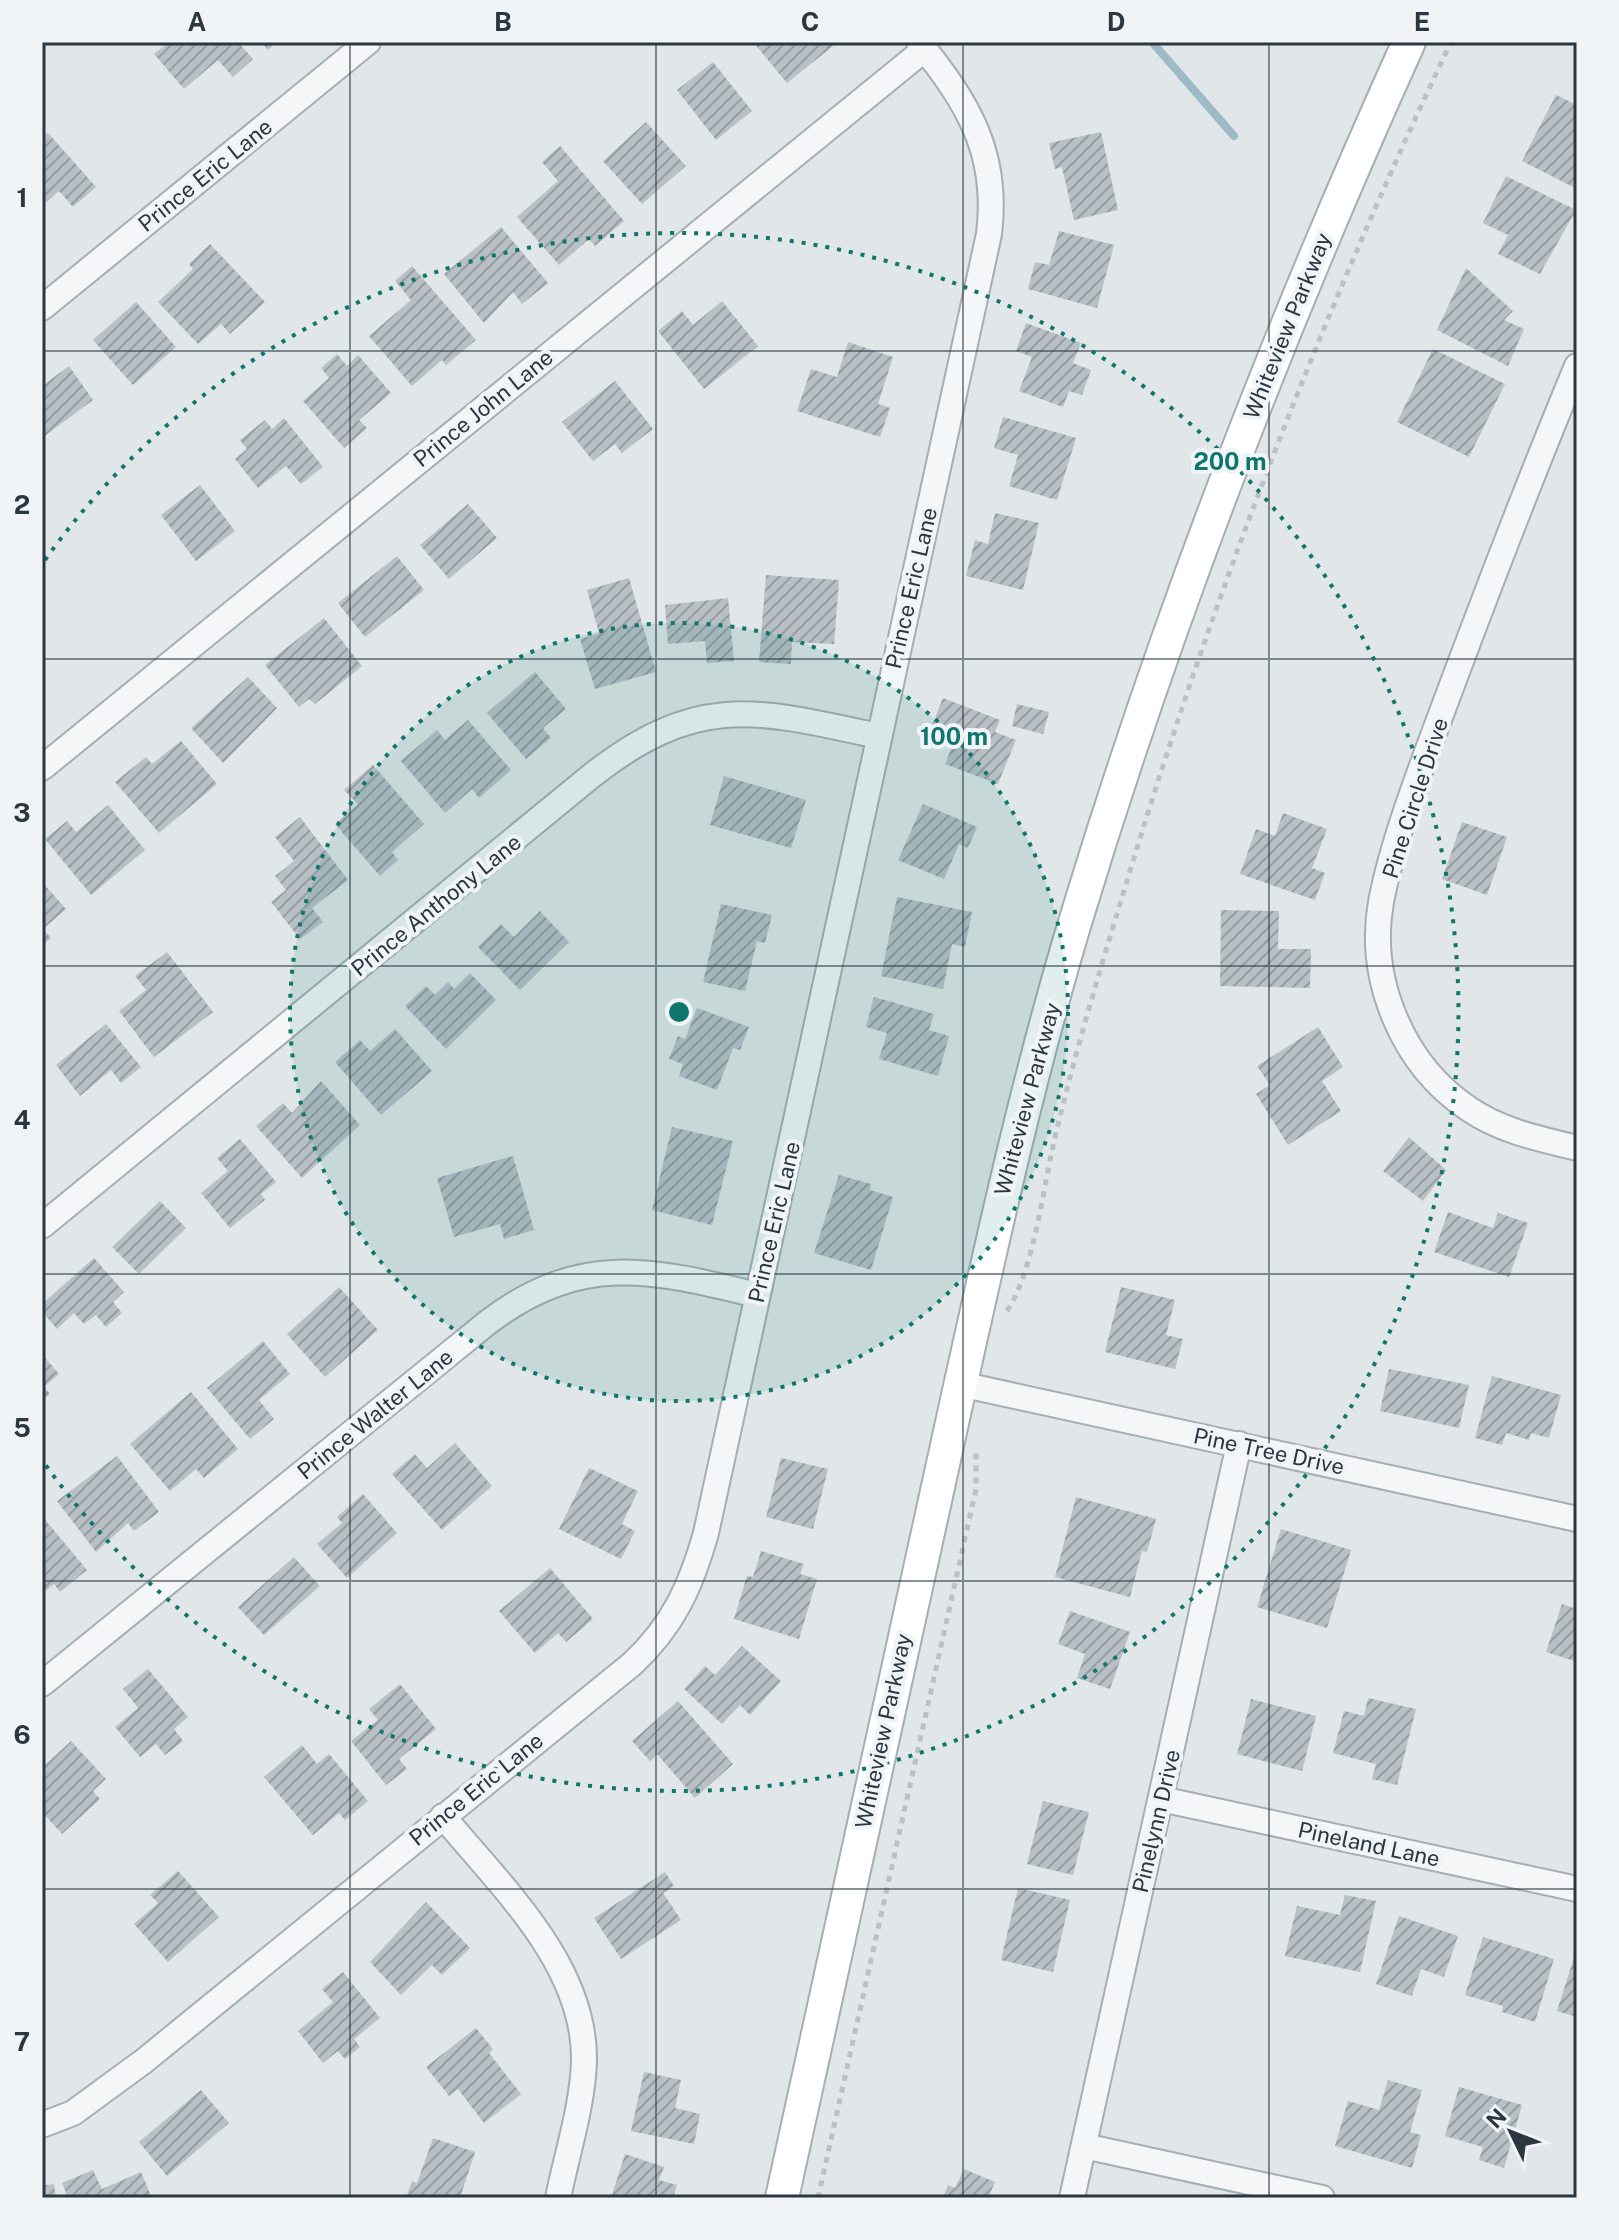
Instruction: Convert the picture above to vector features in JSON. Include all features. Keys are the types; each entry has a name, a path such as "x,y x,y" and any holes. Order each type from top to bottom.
{"street":[{"name":"Prince Eric Lane","path":"42,308 368,42"},
{"name":"Whiteview Parkway","path":"782,2198 1001,1199 1043,1037 1124,767 1267,371 1409,42"},
{"name":"Prince Eric Lane","path":"42,2125 73,2113 127,2074 632,1664 659,1638 678,1611 706,1533 819,1028 878,736 991,216 988,169 977,130 955,87 922,46"},
{"name":"Prince John Lane","path":"42,768 922,46"},
{"name":"Pine Circle Drive","path":"1577,366 1509,533 1420,777 1383,894 1379,952 1395,1018 1409,1045 1442,1086 1468,1108 1494,1123 1577,1148"},
{"name":"Prince Anthony Lane","path":"42,1226 590,777 632,746 700,718 751,712 878,736"},
{"name":"Prince Walter Lane","path":"42,1684 487,1323 541,1288 582,1274 629,1270 682,1277 757,1295"},
{"name":"Pine Tree Drive","path":"960,1384 1577,1519"},
{"name":"Pinelynn Drive","path":"1072,2198 1239,1444"},
{"name":"Pineland Lane","path":"1161,1799 1577,1889"},
{"path":"443,1816 545,1943 575,2005 583,2042 583,2074 558,2198"},
{"path":"1084,2146 1322,2198"}],"path":[{"path":"1003,1320 1025,1269 1077,1052 1128,877 1183,709 1311,362 1451,42"},
{"path":"818,2198 976,1489 976,1440"}],"building":[{"path":"169,42 238,42 253,59 233,77 218,60 184,89 154,54"},
{"path":"261,42 277,42 268,50"},
{"path":"753,42 838,42 787,83"},
{"path":"713,62 752,111 716,140 677,90"},
{"path":"1556,95 1577,105 1577,189 1522,161"},
{"path":"646,122 686,166 642,204 603,161"},
{"path":"1101,132 1118,210 1074,220 1062,167 1055,169 1049,143"},
{"path":"48,133 96,187 73,207 59,191 42,206 42,139"},
{"path":"560,146 624,221 595,246 589,239 559,265 517,217 558,181 542,162"},
{"path":"1506,176 1576,210 1540,274 1498,254 1508,235 1483,223"},
{"path":"501,227 548,283 522,304 513,292 484,323 444,274"},
{"path":"1059,231 1114,245 1097,308 1028,289 1035,262 1049,265"},
{"path":"210,244 265,302 230,334 221,324 198,344 158,302 193,269 189,264"},
{"path":"412,266 476,340 446,365 442,360 412,386 369,336 411,300 395,281"},
{"path":"1466,268 1513,311 1504,320 1524,329 1508,366 1437,330"},
{"path":"722,301 758,346 704,389 658,331 682,311 693,325"},
{"path":"136,302 176,347 133,385 93,340"},
{"path":"1026,323 1081,343 1073,363 1091,370 1082,395 1069,391 1063,407 1019,391 1032,357 1016,351"},
{"path":"848,342 893,357 878,404 890,408 880,437 797,411 811,369 837,377"},
{"path":"1433,349 1505,384 1469,457 1397,422"},
{"path":"337,354 347,366 358,355 391,393 359,420 367,428 344,448 303,401 329,378 321,368"},
{"path":"69,366 93,400 42,438 42,386"},
{"path":"615,381 653,429 622,453 615,444 593,461 562,422"},
{"path":"1003,417 1076,438 1057,500 1009,486 1018,455 994,448"},
{"path":"284,418 323,467 301,484 286,466 258,488 235,459 247,449 240,440 265,420 272,429"},
{"path":"200,485 235,531 196,561 161,515"},
{"path":"468,504 497,538 449,579 420,545"},
{"path":"995,513 1039,523 1023,590 966,576 975,540 988,544"},
{"path":"397,556 424,590 365,637 338,603"},
{"path":"766,575 839,580 834,644 792,642 791,664 759,662"},
{"path":"629,578 656,672 595,689 580,639 599,633 587,590"},
{"path":"728,598 734,661 707,663 705,641 668,644 665,605"},
{"path":"324,618 362,666 315,704 309,699 299,707 265,665"},
{"path":"535,672 566,709 543,728 551,738 526,759 487,713"},
{"path":"248,677 277,708 223,763 191,728"},
{"path":"943,698 1000,720 995,732 1016,740 998,784 945,764 956,737 931,728"},
{"path":"1017,704 1049,712 1043,734 1012,726"},
{"path":"468,720 511,770 479,798 472,789 445,813 401,761 437,730 445,740"},
{"path":"181,741 217,784 159,833 115,782 146,757 152,764"},
{"path":"373,765 424,824 392,852 398,860 380,876 335,824 358,804 344,790"},
{"path":"724,776 806,800 791,848 710,825"},
{"path":"923,804 977,827 968,848 959,844 944,879 898,860"},
{"path":"108,805 145,850 91,895 45,839 67,821 76,832"},
{"path":"1283,813 1327,829 1312,868 1325,873 1315,900 1240,874 1256,829 1275,836"},
{"path":"300,817 348,880 312,908 323,922 300,939 271,902 286,890 275,876 294,861 275,837"},
{"path":"1462,822 1507,837 1487,895 1442,879"},
{"path":"42,882 66,909 43,929 51,938 42,946"},
{"path":"897,897 972,912 965,947 952,944 943,989 881,976"},
{"path":"721,904 772,915 765,943 757,941 745,991 703,982"},
{"path":"1221,910 1279,911 1278,949 1311,949 1310,988 1220,986"},
{"path":"540,911 569,942 520,990 478,947 501,924 514,937"},
{"path":"167,952 213,1012 154,1057 119,1011 146,990 135,976"},
{"path":"470,973 496,1000 446,1049 405,1006 426,986 435,995 448,982 454,989"},
{"path":"874,997 934,1014 929,1030 949,1036 938,1076 879,1059 887,1033 866,1027"},
{"path":"697,1008 749,1027 740,1050 733,1048 717,1090 679,1076 683,1064 669,1059 678,1036 685,1039"},
{"path":"106,1024 141,1067 121,1083 111,1070 80,1096 56,1065"},
{"path":"1318,1027 1343,1067 1322,1081 1341,1111 1288,1145 1256,1094 1270,1085 1257,1066"},
{"path":"395,1029 432,1071 381,1115 335,1062 360,1040 370,1051"},
{"path":"321,1081 360,1125 302,1178 256,1126 283,1103 292,1113"},
{"path":"672,1127 733,1141 712,1225 652,1210"},
{"path":"1409,1137 1446,1170 1423,1201 1383,1171"},
{"path":"240,1139 276,1182 261,1194 265,1200 230,1228 201,1193 228,1171 217,1158"},
{"path":"513,1156 534,1230 504,1239 500,1224 454,1237 437,1178"},
{"path":"839,1175 871,1184 870,1190 893,1197 871,1270 814,1253"},
{"path":"160,1201 186,1228 139,1274 112,1247"},
{"path":"1448,1212 1493,1228 1498,1213 1528,1223 1509,1277 1434,1252"},
{"path":"94,1258 124,1292 113,1302 122,1313 106,1327 96,1315 84,1324 74,1313 57,1329 42,1311 42,1304"},
{"path":"339,1287 378,1330 325,1377 287,1334"},
{"path":"1121,1287 1175,1300 1166,1335 1183,1339 1175,1369 1105,1352"},
{"path":"263,1341 290,1374 259,1400 274,1419 250,1439 207,1388"},
{"path":"42,1354 59,1374 44,1387 50,1394 42,1401"},
{"path":"1389,1369 1469,1385 1459,1428 1380,1411"},
{"path":"1492,1376 1561,1395 1549,1438 1531,1433 1529,1440 1506,1433 1502,1445 1475,1438"},
{"path":"191,1392 238,1449 204,1478 196,1469 170,1491 130,1444"},
{"path":"455,1443 492,1486 442,1530 392,1474 415,1454 427,1468"},
{"path":"117,1456 159,1512 134,1531 128,1523 96,1552 57,1501"},
{"path":"781,1458 828,1469 813,1529 766,1517"},
{"path":"589,1468 638,1491 622,1524 635,1531 621,1559 559,1529"},
{"path":"363,1494 397,1533 347,1578 317,1544 342,1523 337,1517"},
{"path":"1076,1497 1156,1519 1147,1552 1142,1551 1130,1597 1055,1577"},
{"path":"42,1516 87,1570 60,1592 54,1584 42,1594"},
{"path":"1281,1529 1351,1550 1327,1628 1257,1607"},
{"path":"761,1551 804,1564 800,1574 817,1579 799,1639 734,1619 747,1576 753,1577"},
{"path":"294,1557 320,1586 264,1635 238,1607"},
{"path":"550,1568 593,1619 566,1642 558,1633 535,1653 499,1611"},
{"path":"1562,1604 1577,1609 1577,1662 1546,1652"},
{"path":"1070,1611 1130,1632 1110,1689 1077,1678 1085,1654 1058,1644"},
{"path":"742,1646 781,1681 750,1715 740,1705 722,1724 684,1689 705,1666 715,1675"},
{"path":"148,1669 188,1717 174,1729 183,1741 165,1755 156,1744 140,1757 115,1727 138,1708 123,1689"},
{"path":"400,1684 436,1729 399,1759 407,1769 386,1785 351,1741 378,1720 369,1709"},
{"path":"1368,1698 1416,1709 1397,1785 1372,1779 1376,1764 1333,1753 1344,1711 1364,1716"},
{"path":"1251,1699 1316,1716 1302,1771 1237,1754"},
{"path":"678,1701 733,1764 695,1798 657,1754 650,1761 632,1741"},
{"path":"71,1741 106,1779 93,1791 100,1799 62,1834 42,1812 42,1768"},
{"path":"302,1745 317,1764 329,1754 368,1801 345,1820 339,1813 313,1835 264,1777"},
{"path":"1043,1801 1089,1812 1073,1875 1027,1864"},
{"path":"178,1871 219,1917 168,1962 134,1924 158,1903 150,1895"},
{"path":"665,1872 674,1886 663,1893 681,1920 621,1959 594,1918"},
{"path":"1018,1888 1070,1900 1053,1972 1001,1960"},
{"path":"1345,1895 1376,1901 1360,1972 1285,1956 1297,1906 1340,1915"},
{"path":"426,1902 470,1948 442,1975 432,1965 401,1995 370,1962"},
{"path":"1399,1916 1458,1936 1444,1977 1421,1969 1412,1996 1376,1984"},
{"path":"1483,1937 1554,1959 1535,2022 1502,2012 1503,2006 1465,1995"},
{"path":"1574,1957 1577,1957 1577,2017 1557,2011"},
{"path":"343,1972 380,2018 354,2039 360,2047 345,2059 338,2051 323,2063 298,2031 333,2002 322,1989"},
{"path":"476,2028 493,2049 489,2053 521,2094 484,2123 458,2089 449,2096 426,2067"},
{"path":"644,2072 681,2080 675,2108 700,2114 694,2144 631,2131"},
{"path":"1388,2080 1422,2090 1410,2132 1421,2135 1412,2168 1335,2146 1348,2101 1379,2110"},
{"path":"1459,2087 1522,2105 1504,2168 1479,2160 1483,2147 1445,2136"},
{"path":"201,2090 229,2123 167,2176 139,2142"},
{"path":"433,2138 475,2152 460,2198 406,2198 412,2181 417,2183"},
{"path":"625,2154 664,2167 659,2180 677,2185 673,2198 611,2198"},
{"path":"964,2169 995,2182 988,2198 943,2198 948,2185 955,2188"},
{"path":"93,2170 102,2189 141,2172 152,2198 68,2198 62,2183"},
{"path":"54,2184 56,2198 42,2198 42,2186"}],"waterway":[{"path":"1152,42 1234,136"}]}
